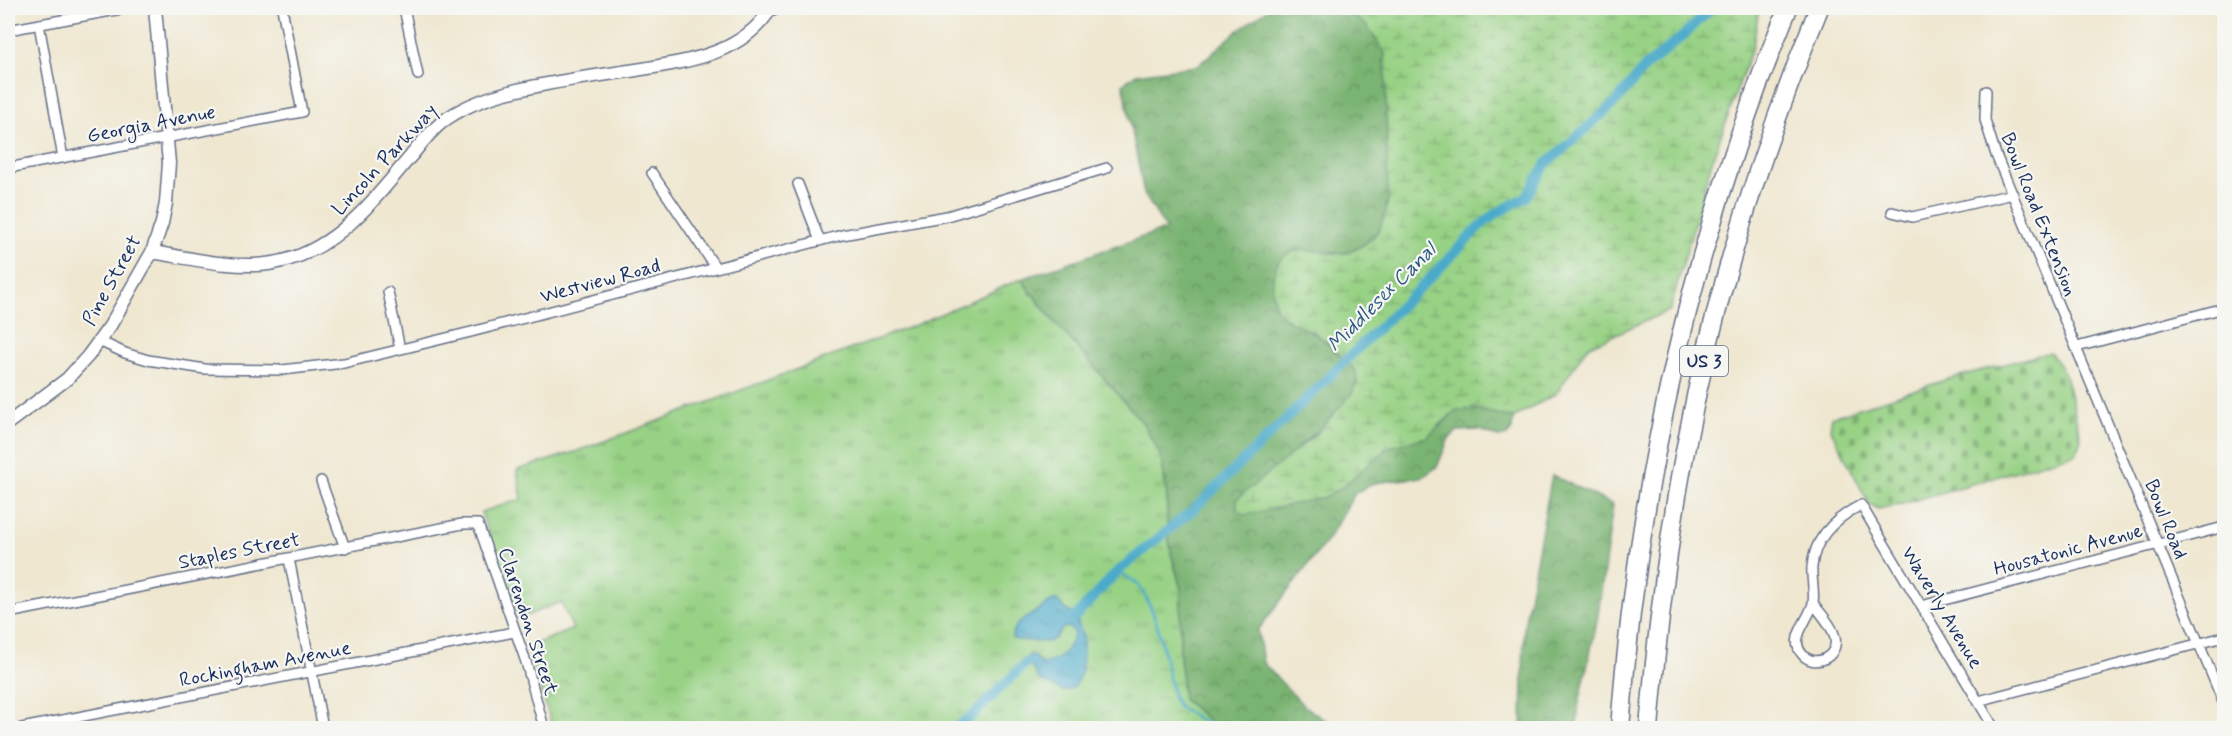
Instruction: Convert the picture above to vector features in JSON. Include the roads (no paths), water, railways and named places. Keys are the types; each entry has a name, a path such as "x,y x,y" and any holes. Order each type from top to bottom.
{"highway":[{"name":"US 3","path":"1620,729 1629,622 1640,540 1674,360 1720,194 1762,73 1788,8"},
{"name":"US 3","path":"1649,729 1664,580 1680,474 1701,372 1728,268 1759,167 1819,8"}],"street":[{"path":"8,30 127,8"},
{"name":"Pine Street","path":"8,423 67,379 88,356 152,252 162,223 167,196 169,163 155,8"},
{"name":"Georgia Avenue","path":"8,168 302,112 282,8"},
{"path":"404,8 418,75"},
{"path":"770,9 786,8"},
{"name":"Lincoln Parkway","path":"152,252 247,265 267,264 288,259 318,246 349,226 431,133 460,110 487,99 537,86 702,57 739,40 757,25 770,9"},
{"path":"39,24 63,158"},
{"name":"Bowl Road Extension","path":"1986,91 1985,120 1988,134 2033,248 2077,347"},
{"name":"Westview Road","path":"99,341 148,360 231,371 282,370 344,363 820,241 947,216 1107,168"},
{"path":"652,173 716,268"},
{"path":"798,184 820,241"},
{"path":"1892,212 1912,217 2013,194"},
{"path":"388,292 400,349"},
{"path":"2077,347 2224,308"},
{"name":"Bowl Road","path":"2077,347 2224,704"},
{"path":"321,481 345,548"},
{"name":"Waverly Avenue","path":"1813,603 1812,565 1820,540 1838,519 1861,505 1994,729"},
{"name":"Staples Street","path":"8,613 462,524 478,524"},
{"name":"Clarendon Street","path":"478,524 526,662 544,729"},
{"name":"Housatonic Avenue","path":"1921,606 2224,527"},
{"path":"289,559 323,729"},
{"path":"1813,603 1832,630 1836,642 1832,654 1816,661 1802,654 1797,642 1798,634 1813,603"},
{"name":"Rockingham Avenue","path":"22,729 514,632"},
{"path":"1978,701 2224,637"}],"water":[{"path":"1054,600 1075,615 1083,637 1082,670 1075,687 1063,691 1039,680 1031,665 1022,662 1031,654 1042,664 1059,657 1067,649 1074,632 1064,627 1054,639 1047,642 1016,640 1012,637 1018,623"}],"waterway":[{"name":"Middlesex Canal","path":"1076,616 1117,572 1194,509 1480,226 1497,213 1526,197 1546,164 1617,101 1645,67 1683,36 1712,8"},
{"path":"1117,572 1137,584 1145,595 1161,639 1174,699 1179,707 1214,728"},
{"path":"956,728 973,715 1026,663"}]}
